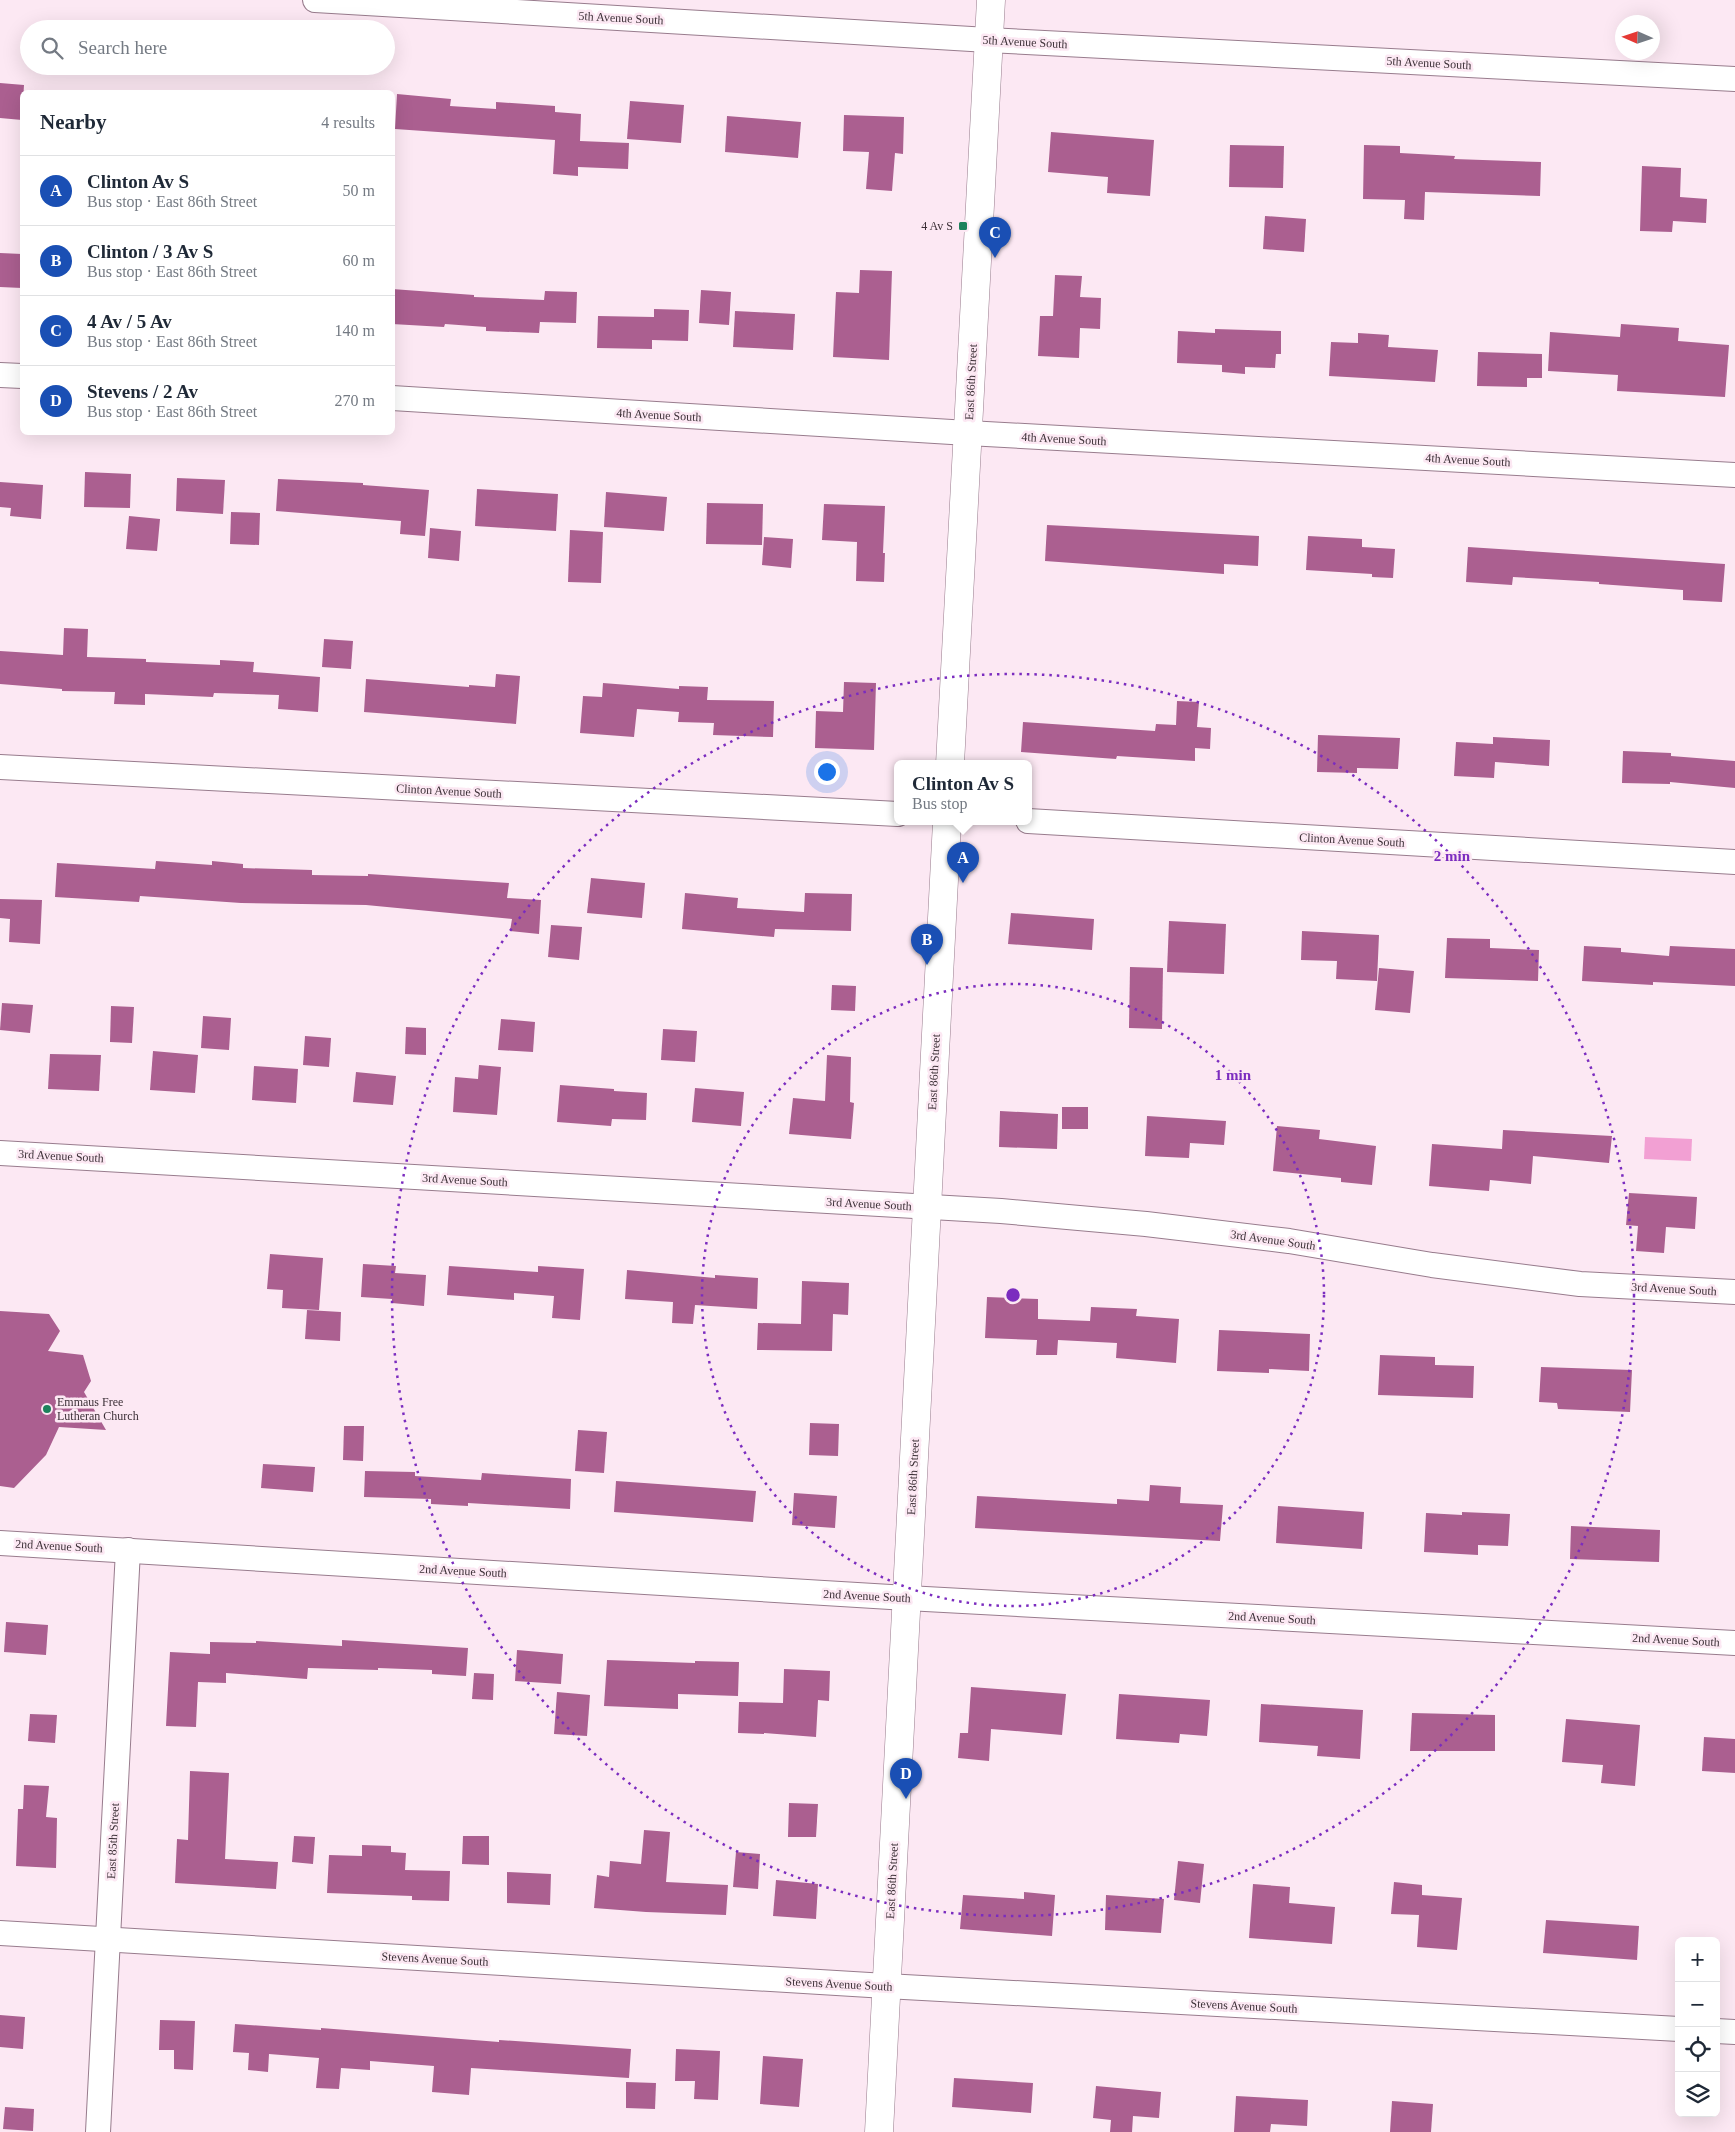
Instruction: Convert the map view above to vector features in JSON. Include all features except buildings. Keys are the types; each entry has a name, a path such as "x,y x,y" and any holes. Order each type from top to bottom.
{"street":[{"name":"5th Avenue South","path":"315,0 988,40 1735,80"},
{"name":"East 86th Street","path":"950,760 990,0"},
{"path":"0,375 20,376"},
{"name":"4th Avenue South","path":"395,398 968,433 1735,475"},
{"name":"Clinton Avenue South","path":"0,767 894,814"},
{"name":"Clinton Avenue South","path":"1032,821 1735,862"},
{"name":"East 86th Street","path":"879,2132 948,825"},
{"name":"3rd Avenue South","path":"0,1152 1001,1211 1146,1224 1288,1240 1432,1265 1580,1284 1735,1292"},
{"name":"2nd Avenue South","path":"0,1543 907,1598 1735,1643"},
{"name":"East 85th Street","path":"98,2132 128,1550"},
{"name":"Stevens Avenue South","path":"0,1933 886,1986 1675,2029"},
{"path":"1720,2031 1735,2032"}],"shaded area":[{"path":"1645,1137 1692,1139 1691,1161 1644,1159"}],"place":[{"name":"4 Av S","path":"963,226"},
{"name":"4 Av / 5 Av","path":"995,258"},
{"name":"Clinton Av S","path":"963,883"},
{"name":"Clinton / 3 Av S","path":"927,965"},
{"name":"Emmaus Free Lutheran Church","path":"47,1409"},
{"name":"Stevens / 2 Av","path":"906,1799"}]}
